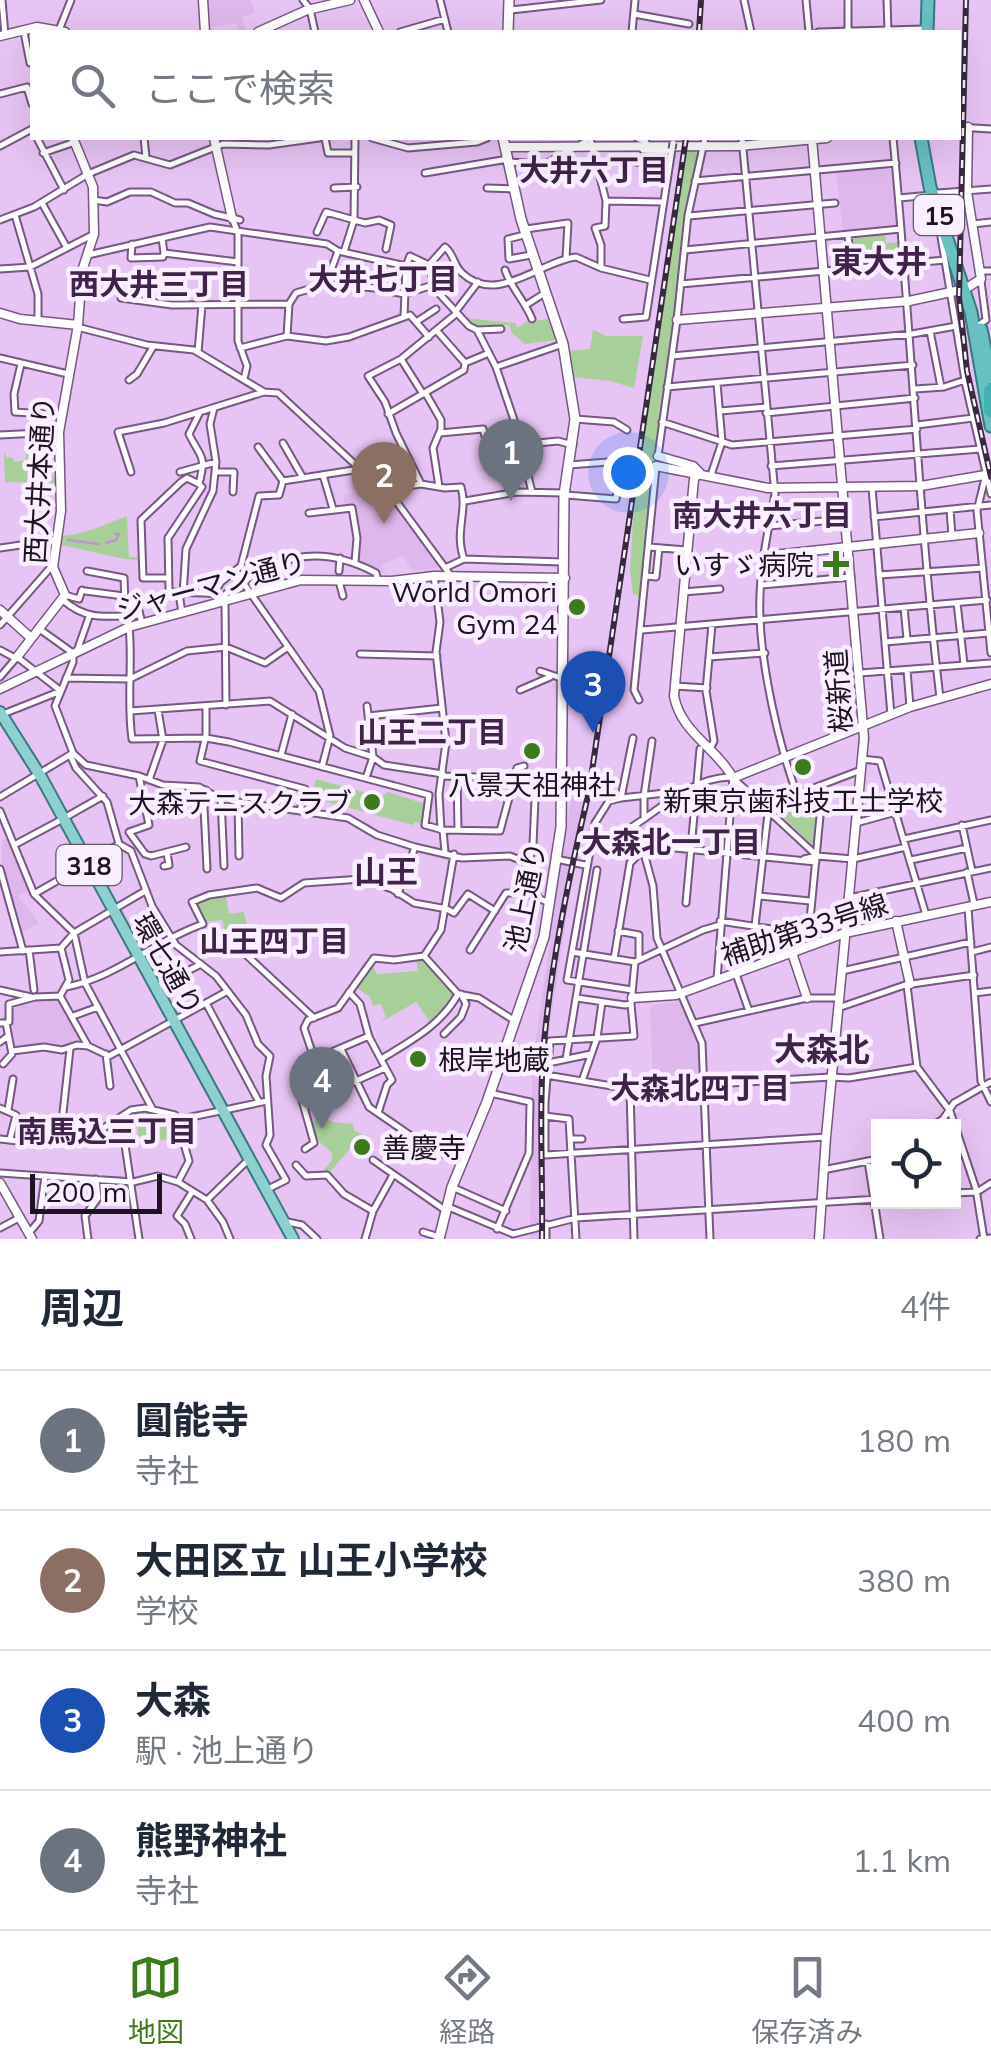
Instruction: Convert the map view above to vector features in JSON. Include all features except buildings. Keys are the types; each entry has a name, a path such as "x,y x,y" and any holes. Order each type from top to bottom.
{"highway":[{"path":"924,30 925,0"},
{"name":"15","path":"925,140 935,197 974,281 989,379 991,426"},
{"name":"15","path":"974,281 989,379"},
{"path":"989,379 991,410"}],"main road":[{"path":"508,30 510,5"},
{"name":"池上通り","path":"439,1238 452,1187 490,1093 545,934 561,827 564,494 575,419 563,344 526,232 504,142"},
{"name":"環七通り","path":"1,716 290,1239"},
{"name":"環七通り","path":"135,956 156,988 171,1022"},
{"name":"環七通り","path":"220,1111 245,1163 290,1239"}],"street":[{"path":"2,0 2,35 37,27 54,30"},
{"path":"59,30 71,1 80,0"},
{"path":"204,0 205,30"},
{"path":"304,0 315,30"},
{"path":"263,30 310,9 350,0"},
{"path":"364,0 378,30"},
{"path":"440,0 448,30"},
{"path":"510,5 600,0"},
{"path":"632,30 635,0"},
{"path":"744,0 751,30"},
{"path":"806,0 809,30"},
{"path":"848,0 848,30"},
{"path":"888,0 888,30"},
{"path":"634,14 689,24"},
{"path":"407,30 445,19"},
{"path":"24,30 30,63"},
{"path":"0,94 26,87 30,98"},
{"path":"974,281 963,127 991,130"},
{"path":"0,146 30,130"},
{"path":"38,140 64,190"},
{"path":"43,153 74,140"},
{"name":"西大井本通り","path":"16,657 64,597 53,564 62,486 61,415 78,326 82,272 94,234 94,187 74,140"},
{"path":"144,140 146,156"},
{"path":"0,220 42,202 88,174 134,156 170,165 196,157 214,142 278,140"},
{"path":"323,140 328,153 354,153"},
{"path":"326,284 354,220 355,140"},
{"path":"379,140 408,148 474,140"},
{"path":"458,140 461,142"},
{"path":"504,142 593,147 641,142 779,140"},
{"name":"桜新道","path":"816,140 815,171 864,728 819,1239"},
{"path":"894,140 912,334 929,605 940,698"},
{"path":"214,142 238,233 236,304 240,348 247,366 244,379"},
{"path":"623,320 646,316 672,145 643,150 641,142"},
{"path":"639,700 634,690 657,461 678,320 688,216 704,142"},
{"path":"742,142 773,488 760,620 784,760 797,794"},
{"path":"424,173 508,160 546,164 577,147"},
{"path":"593,147 606,201 604,226 595,228 601,268"},
{"path":"636,162 669,167"},
{"path":"695,181 896,163"},
{"path":"334,188 357,188"},
{"path":"487,188 514,189"},
{"path":"899,198 991,190"},
{"path":"93,200 107,202 130,192 151,192 236,219"},
{"path":"935,197 965,380 991,494"},
{"path":"606,201 663,202"},
{"path":"42,202 67,248"},
{"path":"688,216 836,203"},
{"path":"317,232 326,212 354,220 379,220 391,225 386,249"},
{"path":"15,214 38,294 38,320"},
{"path":"970,224 991,222"},
{"path":"534,255 509,259 508,239 568,224 566,258"},
{"path":"88,255 210,227 326,244 341,252 406,266"},
{"path":"685,250 902,229"},
{"path":"0,269 30,267 94,234"},
{"path":"848,234 851,269"},
{"path":"132,244 131,258 163,257 162,238"},
{"path":"429,265 445,247 452,252 462,273 478,282 510,284 539,268 582,257 601,268 650,280"},
{"path":"164,253 238,262"},
{"path":"404,316 410,256 429,265"},
{"path":"681,284 945,260"},
{"path":"429,265 433,285 477,330 496,367 532,492"},
{"path":"506,270 532,320"},
{"path":"678,320 909,301 950,293 991,272"},
{"path":"421,484 381,394 368,376 401,359 437,330 457,312 478,282"},
{"path":"287,336 288,304 296,294 326,284 404,294 433,285"},
{"path":"526,305 547,292"},
{"path":"121,298 202,305 288,304"},
{"path":"198,352 202,305"},
{"path":"416,322 436,309"},
{"path":"0,326 2,314 198,352 264,392"},
{"path":"240,348 287,336 334,340 410,315 429,336"},
{"path":"672,356 912,334 956,326"},
{"path":"477,330 501,329"},
{"path":"388,414 464,370 465,363 437,330"},
{"path":"930,331 941,387"},
{"path":"496,367 563,344"},
{"path":"128,380 137,374 154,346"},
{"path":"465,363 489,354"},
{"path":"0,358 68,374"},
{"path":"401,359 441,420 433,448 439,487"},
{"path":"21,364 14,394 15,412 61,415"},
{"path":"667,387 913,365"},
{"path":"915,389 965,380"},
{"path":"711,475 722,442 717,383"},
{"path":"131,472 118,432 164,424 264,392 278,393 387,489 448,572 464,559 565,562"},
{"path":"720,412 915,398"},
{"path":"182,614 186,549 208,508 215,472 210,424 214,408"},
{"path":"199,484 204,464 202,450 188,434 200,412"},
{"path":"662,422 732,445 973,418"},
{"path":"575,419 614,422 626,430"},
{"path":"440,433 483,429 487,443 533,435 538,444 573,444"},
{"path":"0,435 60,432"},
{"path":"283,443 303,478"},
{"path":"226,705 221,582 241,566 259,496 279,496 282,481 258,447"},
{"path":"771,466 980,450"},
{"path":"465,500 532,492 616,499 622,460 570,465"},
{"path":"657,461 693,466 699,472 773,488 921,486 988,475"},
{"path":"180,472 216,462"},
{"path":"282,481 360,468"},
{"path":"215,472 234,472 234,492"},
{"path":"699,472 694,479 675,700 681,717 704,750 815,854"},
{"path":"323,474 332,509"},
{"path":"988,475 977,508 991,652"},
{"path":"168,578 143,578 141,520 188,478 202,487 168,538 169,591 221,597 275,562 296,556 356,562 376,573 378,581"},
{"path":"387,489 421,484 462,487 465,500 458,532 464,559"},
{"path":"872,486 890,714"},
{"path":"874,517 991,505"},
{"path":"308,513 352,508 356,562"},
{"path":"950,510 952,536"},
{"path":"769,526 846,519"},
{"path":"764,556 979,533"},
{"path":"0,548 58,540"},
{"path":"649,547 687,550"},
{"path":"647,576 656,577 659,548"},
{"path":"340,558 343,596"},
{"path":"0,625 3,613 53,564"},
{"path":"879,574 983,568"},
{"path":"64,597 77,612 89,616 141,619 138,607 126,604 124,578 87,571"},
{"name":"ジャーマン通り","path":"0,689 141,619 182,614 221,597 250,594 301,580 339,575 378,581 448,572 565,578"},
{"path":"434,576 446,742 439,794 446,852"},
{"path":"761,585 851,577"},
{"path":"242,581 319,691 330,738 322,766"},
{"path":"683,592 720,588"},
{"path":"64,597 78,599 83,591 124,596"},
{"path":"642,630 988,597"},
{"path":"958,602 964,664"},
{"path":"904,608 907,640"},
{"path":"3,613 31,638"},
{"path":"89,616 55,709 76,768 103,796 119,844 131,851 152,906 180,950 216,976 246,1015 258,1044 270,1056 264,1102 270,1136 266,1145 288,1182 266,1191"},
{"path":"128,616 132,739 206,738 429,795 425,825 442,830 500,831 517,768 524,766"},
{"path":"686,903 696,788 704,750 714,744 707,688 712,624"},
{"path":"38,628 75,652"},
{"path":"884,642 989,633"},
{"path":"66,678 130,679 187,651 226,646 264,663 288,647"},
{"path":"360,654 437,652 446,646"},
{"path":"0,650 16,657 61,691"},
{"path":"709,657 765,653"},
{"path":"0,677 16,657"},
{"path":"860,674 991,662"},
{"path":"907,670 910,707"},
{"path":"540,671 564,679"},
{"path":"520,690 550,677"},
{"path":"676,686 707,688"},
{"path":"864,728 910,707 991,687"},
{"path":"591,841 610,840 673,796 991,687"},
{"path":"1,716 61,691"},
{"path":"130,711 270,701 349,750 384,765 443,775 514,778"},
{"path":"206,706 206,738 200,761 304,789 300,812"},
{"path":"366,706 372,757 366,778"},
{"path":"368,716 442,708"},
{"path":"150,780 163,740 158,709"},
{"path":"281,756 292,714"},
{"path":"621,798 634,738"},
{"path":"644,816 652,742"},
{"path":"0,797 72,754"},
{"path":"72,754 86,765 206,790 238,802 348,818 377,835 415,847 462,858 510,856 529,863"},
{"path":"862,759 880,760 926,915"},
{"path":"755,926 769,805 861,770"},
{"path":"139,776 149,825 130,832 145,854 186,847"},
{"path":"457,776 458,830"},
{"path":"718,980 733,778"},
{"path":"570,952 637,961 720,923 784,931 810,920 823,784"},
{"path":"206,790 207,869"},
{"path":"632,997 567,980 585,866 595,823 609,801 665,793 673,796"},
{"path":"16,844 103,796"},
{"path":"221,798 224,866"},
{"path":"535,799 534,844 529,863 538,898"},
{"path":"238,802 239,856"},
{"path":"0,811 34,894 74,933 85,983 153,1110"},
{"path":"856,823 896,812"},
{"path":"904,839 991,820"},
{"path":"636,824 653,886 654,919 662,949 702,1043 710,1239"},
{"path":"962,825 970,871 971,942 983,1085 991,1102"},
{"path":"801,860 803,843"},
{"path":"34,894 119,844"},
{"path":"398,894 415,847"},
{"path":"614,959 630,863 643,854 665,847 801,860 815,854 852,858 906,847"},
{"path":"910,860 967,848"},
{"path":"167,853 169,865"},
{"path":"321,1116 304,1028 308,1020 338,1008 374,958 424,956 441,930 454,854"},
{"path":"556,859 585,866"},
{"path":"0,865 2,893 26,950 35,993"},
{"path":"849,898 991,868"},
{"path":"566,1059 597,870"},
{"path":"66,987 85,983 171,935 204,924 192,902 196,898 257,888 281,898 304,884 362,878 414,903 454,913 468,894 495,911"},
{"path":"225,885 225,895"},
{"path":"0,952 60,948 74,933 146,890"},
{"path":"240,892 242,904"},
{"path":"470,950 506,894 550,903"},
{"path":"759,896 812,901"},
{"name":"補助第33号線","path":"632,997 681,994 845,933 991,902"},
{"path":"578,908 590,911"},
{"path":"896,922 909,984 916,1067 950,1111 976,1192 985,1238"},
{"path":"618,931 639,935 632,997 634,1036 550,1041 546,1156 826,1137"},
{"path":"784,931 808,998"},
{"path":"842,971 971,942"},
{"path":"972,952 991,947"},
{"path":"60,948 69,980 60,996"},
{"path":"241,950 314,1018"},
{"path":"424,956 466,1004 461,1017 444,1034"},
{"path":"156,988 201,964"},
{"path":"736,974 749,1010"},
{"path":"838,1008 909,984 974,974"},
{"path":"0,990 19,996 60,996"},
{"path":"975,993 991,991"},
{"path":"12,1051 78,1045 106,1054 226,992"},
{"path":"349,992 360,1004 369,1036 392,1080 378,1113"},
{"path":"3,1064 12,1051 3,1023 9,1022 9,1004 35,993"},
{"path":"460,994 479,998 515,1021"},
{"path":"382,1058 437,1022 460,994"},
{"path":"60,996 88,1046"},
{"path":"577,998 602,1002 632,997"},
{"path":"693,1023 808,998 839,998"},
{"path":"582,1081 597,1038 602,1002"},
{"path":"206,1003 264,1102"},
{"path":"73,1016 98,1008"},
{"path":"0,1042 8,1036"},
{"path":"313,1060 369,1036"},
{"path":"60,1141 70,1048"},
{"path":"341,1049 370,1107 422,1144 462,1164"},
{"path":"106,1054 110,1086"},
{"path":"548,1062 591,1054"},
{"path":"546,1075 630,1089 849,1078 916,1067"},
{"path":"305,1149 314,1143 302,1100 385,1068"},
{"path":"10,1139 16,1116 4,1110 13,1079"},
{"path":"940,1119 954,1103 991,1082"},
{"path":"630,1089 634,1239"},
{"path":"490,1093 530,1102 529,1153 500,1233"},
{"path":"177,1120 264,1102"},
{"path":"0,1139 35,1143 87,1140 131,1110 175,1115 190,1162 178,1182"},
{"path":"545,1116 569,1119 576,1239"},
{"path":"110,1125 125,1144 139,1239"},
{"path":"570,1140 582,1139"},
{"path":"373,1160 446,1209 500,1233 513,1234 576,1218 871,1199"},
{"path":"824,1170 871,1160"},
{"path":"868,1161 871,1175"},
{"path":"207,1200 245,1163"},
{"path":"296,1165 306,1176 327,1175 344,1194 373,1211"},
{"path":"0,1173 133,1182 158,1176 178,1182 207,1200 230,1239"},
{"path":"365,1239 373,1211 394,1175"},
{"path":"0,1183 30,1236 40,1221 44,1176"},
{"path":"88,1239 85,1216 98,1198 96,1179"},
{"path":"961,1193 976,1192 991,1183"},
{"path":"452,1187 506,1210"},
{"path":"191,1239 177,1216 192,1191"},
{"path":"877,1209 880,1239"},
{"path":"0,1228 20,1217"},
{"path":"282,1221 302,1226 317,1239"},
{"path":"546,1224 546,1239"},
{"path":"423,1232 439,1238"}],"shaded area":[{"path":"207,0 251,0 255,13 242,17 245,30 238,30 236,23 209,27"},
{"path":"890,165 895,228 843,232 836,170"},
{"path":"359,479 373,490 379,484 439,564 436,568 412,571 403,555 381,566 386,575 359,561 353,506 346,507 343,496 353,492 350,482"},
{"path":"573,787 594,792 575,858 562,856"},
{"path":"11,837 30,891 18,896 39,923 20,933 2,866 2,840"},
{"path":"561,864 574,866 545,1059 545,1239 530,1239 532,1067"},
{"path":"59,998 82,1039 79,1043 66,1048 13,1048 8,1026 11,1006"},
{"path":"681,1001 699,1044 702,1081 653,1086 650,1006"}],"green space":[{"path":"699,148 686,217 638,618 638,595 633,594 630,570 644,432 687,149"},
{"path":"885,233 886,243 899,242 900,261 853,266 853,236"},
{"path":"465,318 515,323 518,328 526,322 550,319 557,340 525,344 509,325 473,326"},
{"path":"593,330 607,336 643,336 634,388 574,377 569,351 590,349"},
{"path":"4,451 14,462 25,460 27,452 43,460 58,483 5,482"},
{"path":"127,516 129,557 141,560 59,545 61,536"},
{"name":"大森テニスクラブ","path":"316,779 381,797 388,792 428,805 422,824 413,825 312,798"},
{"path":"813,793 819,796 815,840 811,844 776,810 779,805"},
{"path":"226,896 229,914 244,912 249,934 219,942 217,935 208,934 225,932 222,920 204,922 192,902"},
{"path":"424,958 455,998 432,1025 416,1002 381,1022 386,1017 381,1004 373,1006 370,997 356,987 373,964 376,974 418,971 416,959"},
{"path":"145,1109 174,1116 180,1137 145,1143 144,1139 139,1140 136,1111"},
{"path":"321,1116 332,1122 353,1124 354,1130 362,1135 329,1173 324,1169 332,1161 332,1153 315,1138 310,1124"}],"waterway":[{"path":"106,543 116,540 119,534 115,534"},
{"path":"68,540 99,544"}],"railway":[{"path":"699,30 701,0"},
{"path":"966,0 959,297 967,371 991,477"},
{"path":"542,1239 542,1078 550,988 589,791 686,140"}],"place":[{"name":"圓能寺","path":"511,501"},
{"name":"大田区立 山王小学校","path":"384,524"},
{"name":"いすゞ病院","path":"836,564"},
{"name":"World Omori Gym 24","path":"577,607"},
{"name":"大森","path":"593,733"},
{"name":"八景天祖神社","path":"532,751"},
{"name":"新東京歯科技工士学校","path":"803,767"},
{"name":"大森テニスクラブ","path":"372,802"},
{"name":"根岸地蔵","path":"418,1059"},
{"name":"熊野神社","path":"322,1129"},
{"name":"善慶寺","path":"362,1147"}],"district":[{"name":"大井六丁目","path":"594,170"},
{"name":"東大井","path":"879,261"},
{"name":"大井七丁目","path":"383,279"},
{"name":"西大井三丁目","path":"159,284"},
{"name":"南大井六丁目","path":"762,515"},
{"name":"山王二丁目","path":"432,732"},
{"name":"大森北一丁目","path":"671,842"},
{"name":"山王","path":"386,871"},
{"name":"山王四丁目","path":"274,941"},
{"name":"大森北","path":"822,1049"},
{"name":"大森北四丁目","path":"700,1088"},
{"name":"南馬込三丁目","path":"107,1131"}]}
